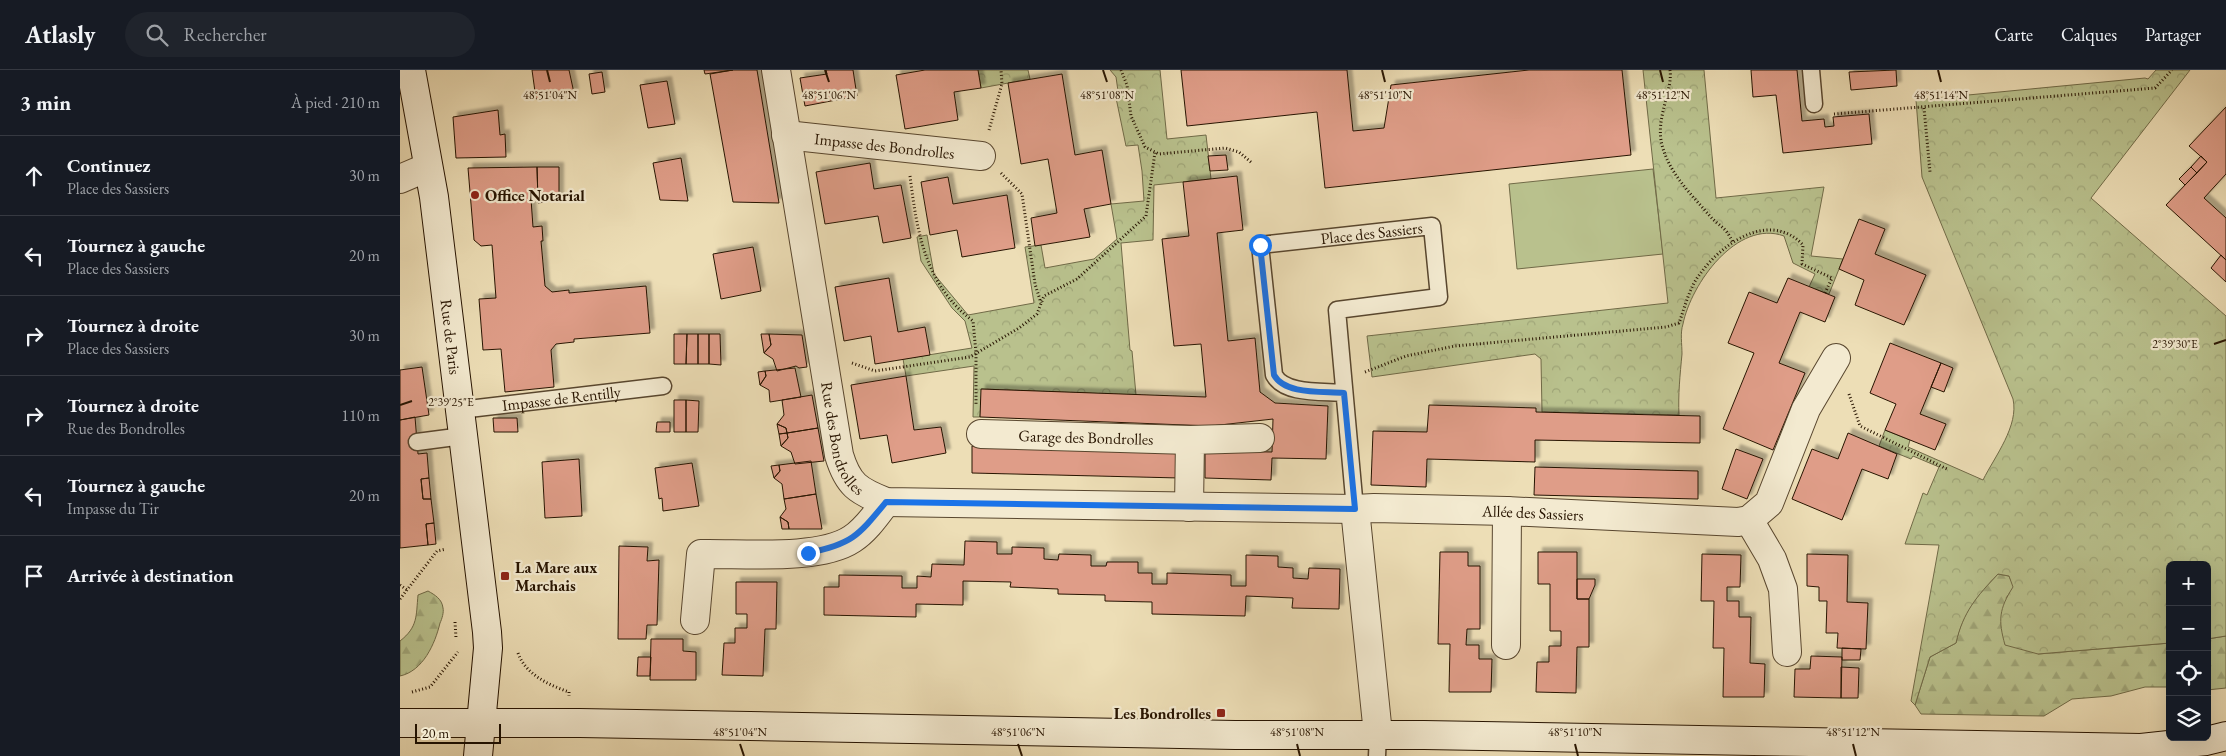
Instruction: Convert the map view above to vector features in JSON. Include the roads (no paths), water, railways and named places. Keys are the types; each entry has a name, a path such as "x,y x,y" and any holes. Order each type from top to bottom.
{"street":[{"name":"Rue de Paris","path":"410,70 434,197 487,635 488,648 478,756"},
{"name":"Rue des Bondrolles","path":"776,70 839,455 844,472 850,482 865,494 886,502 1355,509"},
{"name":"Impasse des Bondrolles","path":"786,135 981,156"},
{"path":"400,179 428,167"},
{"path":"1787,652 1783,589 1772,559 1749,520 1769,503 1806,409 1836,358"},
{"name":"Garage des Bondrolles","path":"981,434 1190,440 1260,438"},
{"path":"1189,507 1190,440"},
{"path":"695,620 701,554 808,553 834,548 852,540 863,530 886,502"},
{"path":"1355,509 1378,745"},
{"name":"Allée des Sassiers","path":"1355,509 1507,511 1738,522 1749,520"},
{"path":"1506,645 1507,511"},
{"path":"400,723 569,723 1235,735 1378,745 2141,748 2206,741 2226,736"}],"lane":[{"path":"1811,70 1814,104"},
{"name":"Place des Sassiers","path":"1344,393 1290,388 1277,380 1274,375 1260,245 1432,226 1439,297 1337,310 1355,509"},
{"name":"Impasse de Rentilly","path":"417,442 461,423 663,386"}],"place":[{"name":"Office Notarial","path":"475,195"},
{"name":"La Mare aux Marchais","path":"505,576"},
{"name":"Les Bondrolles","path":"1221,713"}]}
